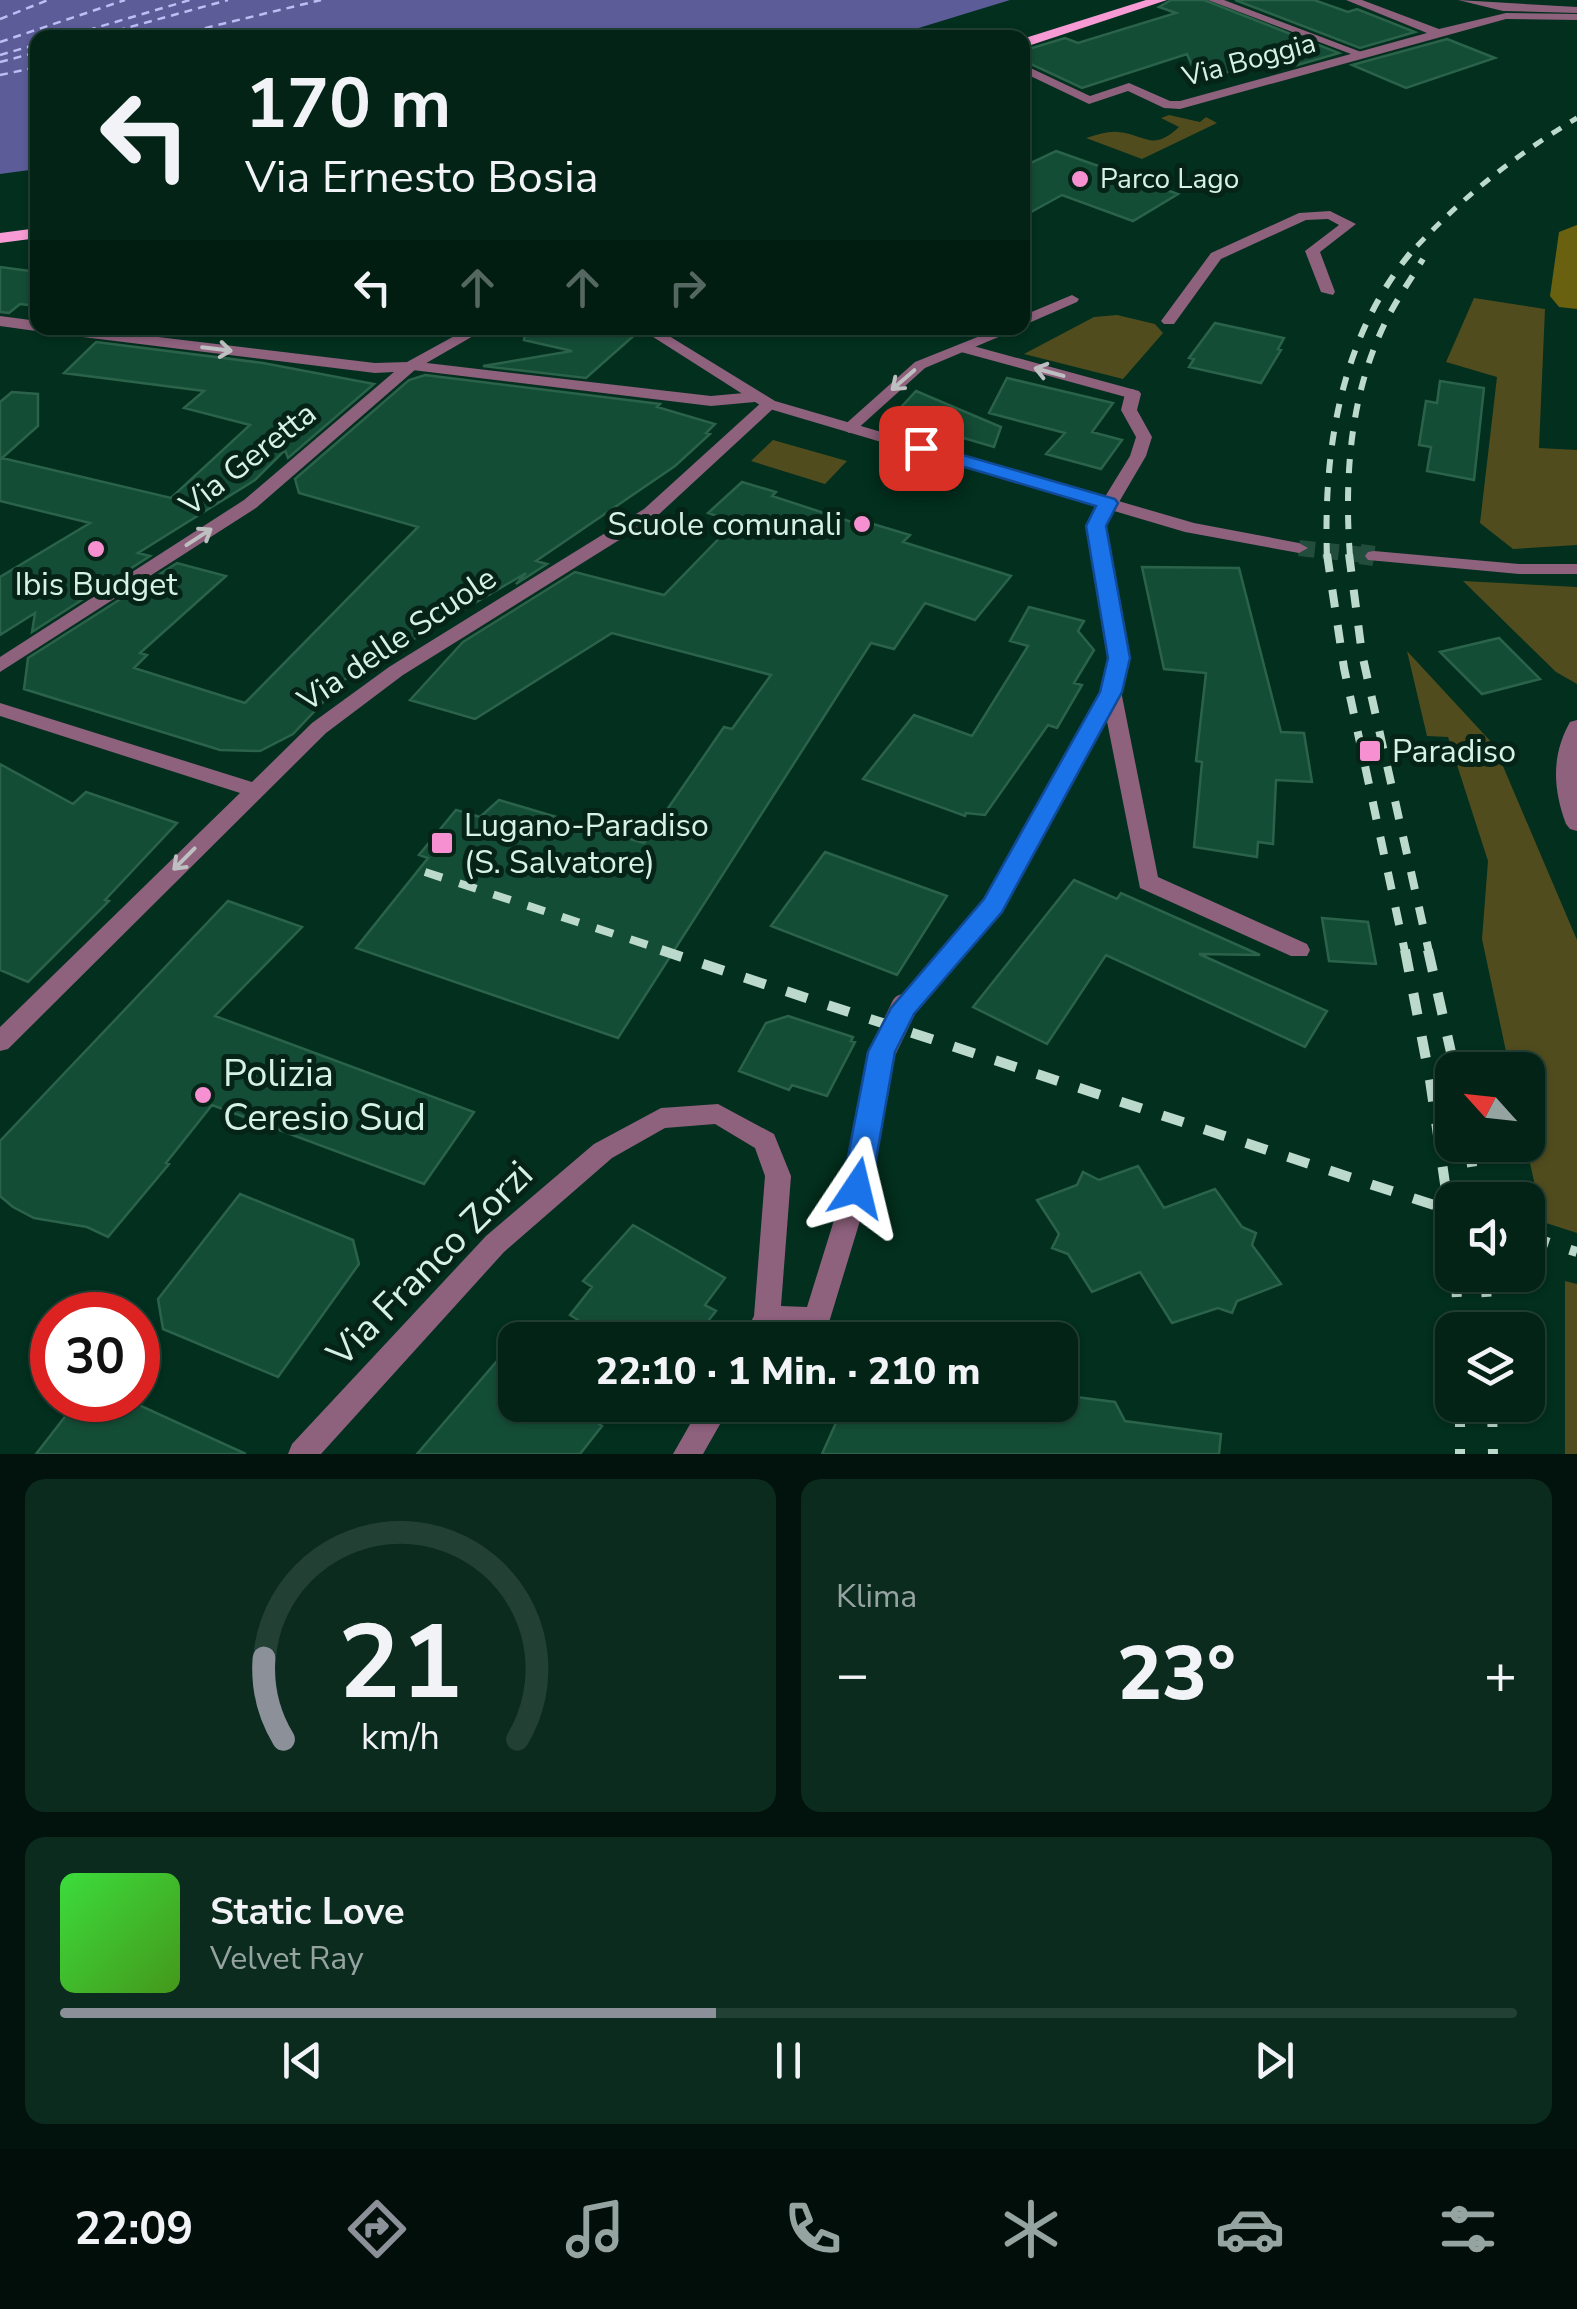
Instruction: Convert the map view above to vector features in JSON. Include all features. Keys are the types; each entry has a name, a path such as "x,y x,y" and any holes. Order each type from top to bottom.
{"main road":[{"path":"1030,41 1160,0"},
{"path":"0,238 30,235"}],"street":[{"path":"1214,0 1364,55"},
{"path":"1352,0 1438,32"},
{"path":"1464,0 1503,8 1577,14"},
{"name":"Via Boggia","path":"1030,71 1089,100 1129,87 1168,105 1180,105 1506,16 1577,14"},
{"path":"1170,321 1216,256 1304,216 1330,216 1349,224 1312,251 1328,292"},
{"path":"1030,318 1072,299"},
{"path":"0,321 30,325"},
{"path":"107,335 374,368 410,366 711,401 762,400"},
{"name":"Via Geretta","path":"0,666 250,504 410,366 465,335"},
{"path":"657,335 762,400 1234,539 1299,548"},
{"path":"849,428 920,364 997,335"},
{"path":"805,1322 817,1320 857,1188 882,1052 904,1008 993,906 1111,692 1119,658 1096,526 1138,456 1144,437 1129,410 1133,394 966,349"},
{"name":"Via delle Scuole","path":"0,1042 253,790 357,698 650,513 762,400"},
{"path":"1374,556 1518,569 1577,569"},
{"path":"1111,692 1148,882 1299,950"},
{"path":"0,709 253,790"},
{"path":"1577,727 1570,740 1564,782 1577,824"},
{"name":"Via Franco Zorzi","path":"302,1454 494,1244 603,1150 660,1118 718,1114 765,1141 778,1176 762,1322"},
{"path":"687,1454 707,1422"}],"shaded area":[{"path":"0,0 1010,0 912,30 30,30 30,170 0,174"},
{"path":"1169,115 1200,122 1206,117 1217,123 1142,159 1086,138 1114,132 1162,139 1179,127 1161,118"},
{"path":"1577,225 1577,309 1559,307 1550,296 1559,232"},
{"path":"1474,298 1545,309 1539,448 1577,450 1577,545 1513,549 1480,523 1497,377 1446,362"},
{"path":"1117,315 1155,324 1163,333 1123,379 1024,354 1094,317"},
{"path":"773,440 847,461 825,484 751,461"},
{"path":"1463,581 1577,587 1577,684 1556,672"},
{"path":"1407,651 1494,745 1577,940 1577,1233 1545,1223 1545,1182 1534,1182 1530,1162 1545,1162 1545,1052 1506,1052 1482,939 1488,861 1448,737 1427,736"},
{"path":"1565,1281 1577,1284 1577,1454 1565,1454"}],"building":[{"path":"1171,0 1204,0 1339,53 1291,67 1268,58 1199,82 1187,54 1082,88 1030,64 1030,49 1065,38 1078,43 1176,13 1159,7"},
{"path":"1235,0 1314,0 1348,12 1357,9 1415,32 1360,48"},
{"path":"1447,39 1495,58 1406,88 1352,65"},
{"name":"Parco Lago","path":"1056,151 1178,194 1133,221 1062,195 1030,213 1030,163"},
{"path":"0,267 30,271 30,305 20,304 9,313 0,312"},
{"path":"1215,323 1284,338 1261,383 1189,367 1194,359 1189,358"},
{"path":"525,335 635,335 586,378 483,366 572,351 524,340"},
{"path":"96,342 263,363 374,384 288,458 285,450 255,480 138,553 150,556 32,632 35,613 0,635 0,577 90,523 0,501 0,402 12,392 38,394 38,426 2,458 171,498 250,425 184,408 204,391 64,373"},
{"path":"425,375 660,404 657,407 715,424 706,433 710,434 675,466 536,561 547,564 344,680 293,734 260,751 220,750 24,689 28,658 177,563 226,576 140,653 147,655 134,668 245,703 418,527 299,493 295,479 409,380"},
{"path":"1007,378 1113,403 1092,432 1122,440 1101,469 1046,454 1065,433 989,413"},
{"path":"1440,381 1484,388 1474,480 1427,471 1431,447 1419,445 1426,401 1437,403"},
{"path":"916,391 1001,427 994,447 892,417"},
{"path":"742,482 776,492 772,496 870,528 873,524 910,535 903,542 1011,576 975,620 925,603 894,649 871,643 618,1038 356,948 428,858 419,855 456,810 480,817 499,800 644,843 724,727 732,729 771,675 612,633 475,719 410,700 463,642 575,572 664,595 735,522 708,513"},
{"path":"1142,567 1239,568 1281,732 1304,733 1312,782 1276,780 1273,844 1258,842 1257,857 1194,847 1202,762 1196,761 1206,673 1164,669"},
{"path":"1029,607 1084,621 1078,631 1094,650 1074,683 1082,685 1057,728 1048,725 985,815 965,816 863,779 914,715 972,736 1028,646 1010,641"},
{"path":"1499,638 1540,679 1482,694 1440,652"},
{"path":"0,764 73,804 86,792 177,823 105,900 109,901 28,982 0,970"},
{"path":"825,852 947,896 897,975 771,926"},
{"path":"1074,880 1117,899 1121,893 1260,955 1199,954 1327,1011 1305,1047 1106,955 1047,1044 973,1007"},
{"path":"228,901 302,927 215,1016 474,1112 424,1184 212,1105 108,1237 87,1227 34,1218 13,1207 0,1196 0,1141"},
{"path":"1322,918 1368,922 1376,964 1329,961"},
{"path":"788,1016 853,1037 851,1041 855,1042 827,1096 792,1085 789,1090 739,1071 766,1023"},
{"path":"1138,1166 1164,1208 1215,1189 1242,1227 1256,1233 1252,1245 1281,1284 1237,1301 1232,1313 1218,1308 1172,1323 1140,1272 1092,1292 1068,1254 1052,1248 1059,1234 1037,1200 1077,1185 1083,1172 1099,1180"},
{"path":"240,1194 353,1240 359,1264 278,1377 163,1329 160,1296"},
{"path":"633,1225 725,1278 705,1305 716,1311 707,1322 581,1322 570,1315 592,1287 583,1281"},
{"path":"498,1360 498,1422 596,1422 602,1426 580,1454 417,1454"},
{"path":"1078,1397 1115,1402 1125,1421 1221,1434 1219,1454 822,1454 836,1422 1078,1422"},
{"path":"160,1415 246,1454 36,1454 61,1422 160,1422"}],"ferry route":[{"path":"0,19 48,0"},
{"path":"36,30 125,0"},
{"path":"88,30 190,0"},
{"path":"119,30 228,0"},
{"path":"197,30 321,0"},
{"path":"0,42 30,32"},
{"path":"0,55 30,46"},
{"path":"0,62 30,54"},
{"path":"0,75 30,69"}],"tunnel":[{"path":"1299,548 1374,556 1360,554"}],"railway":[{"path":"1417,246 1492,176 1577,118"},
{"path":"1327,554 1329,473 1343,391 1372,313 1419,243"},
{"path":"1350,557 1349,466 1357,405 1387,319 1423,259"},
{"path":"1327,554 1344,668 1405,952"},
{"path":"1349,554 1362,654 1429,952"},
{"path":"425,872 669,952"},
{"path":"661,950 1435,1205"},
{"path":"1405,950 1445,1182"},
{"path":"1428,950 1451,1052"},
{"path":"1471,1162 1474,1182"},
{"path":"1545,1242 1577,1252"},
{"path":"1457,1292 1457,1312"},
{"path":"1486,1292 1488,1312"},
{"path":"1460,1422 1460,1454"},
{"path":"1492,1422 1493,1454"}],"place":[{"name":"Parco Lago","path":"1080,179"},
{"name":"Scuole comunali","path":"862,524"},
{"name":"Ibis Budget","path":"96,549"},
{"name":"Paradiso","path":"1370,751"},
{"name":"Lugano-Paradiso (S. Salvatore)","path":"442,843"},
{"name":"Polizia Ceresio Sud","path":"203,1095"}],"route":[{"path":"857,1188 882,1052 904,1008 993,906 1044,807 1111,692 1119,658 1096,526 1108,503 921,448"}]}
